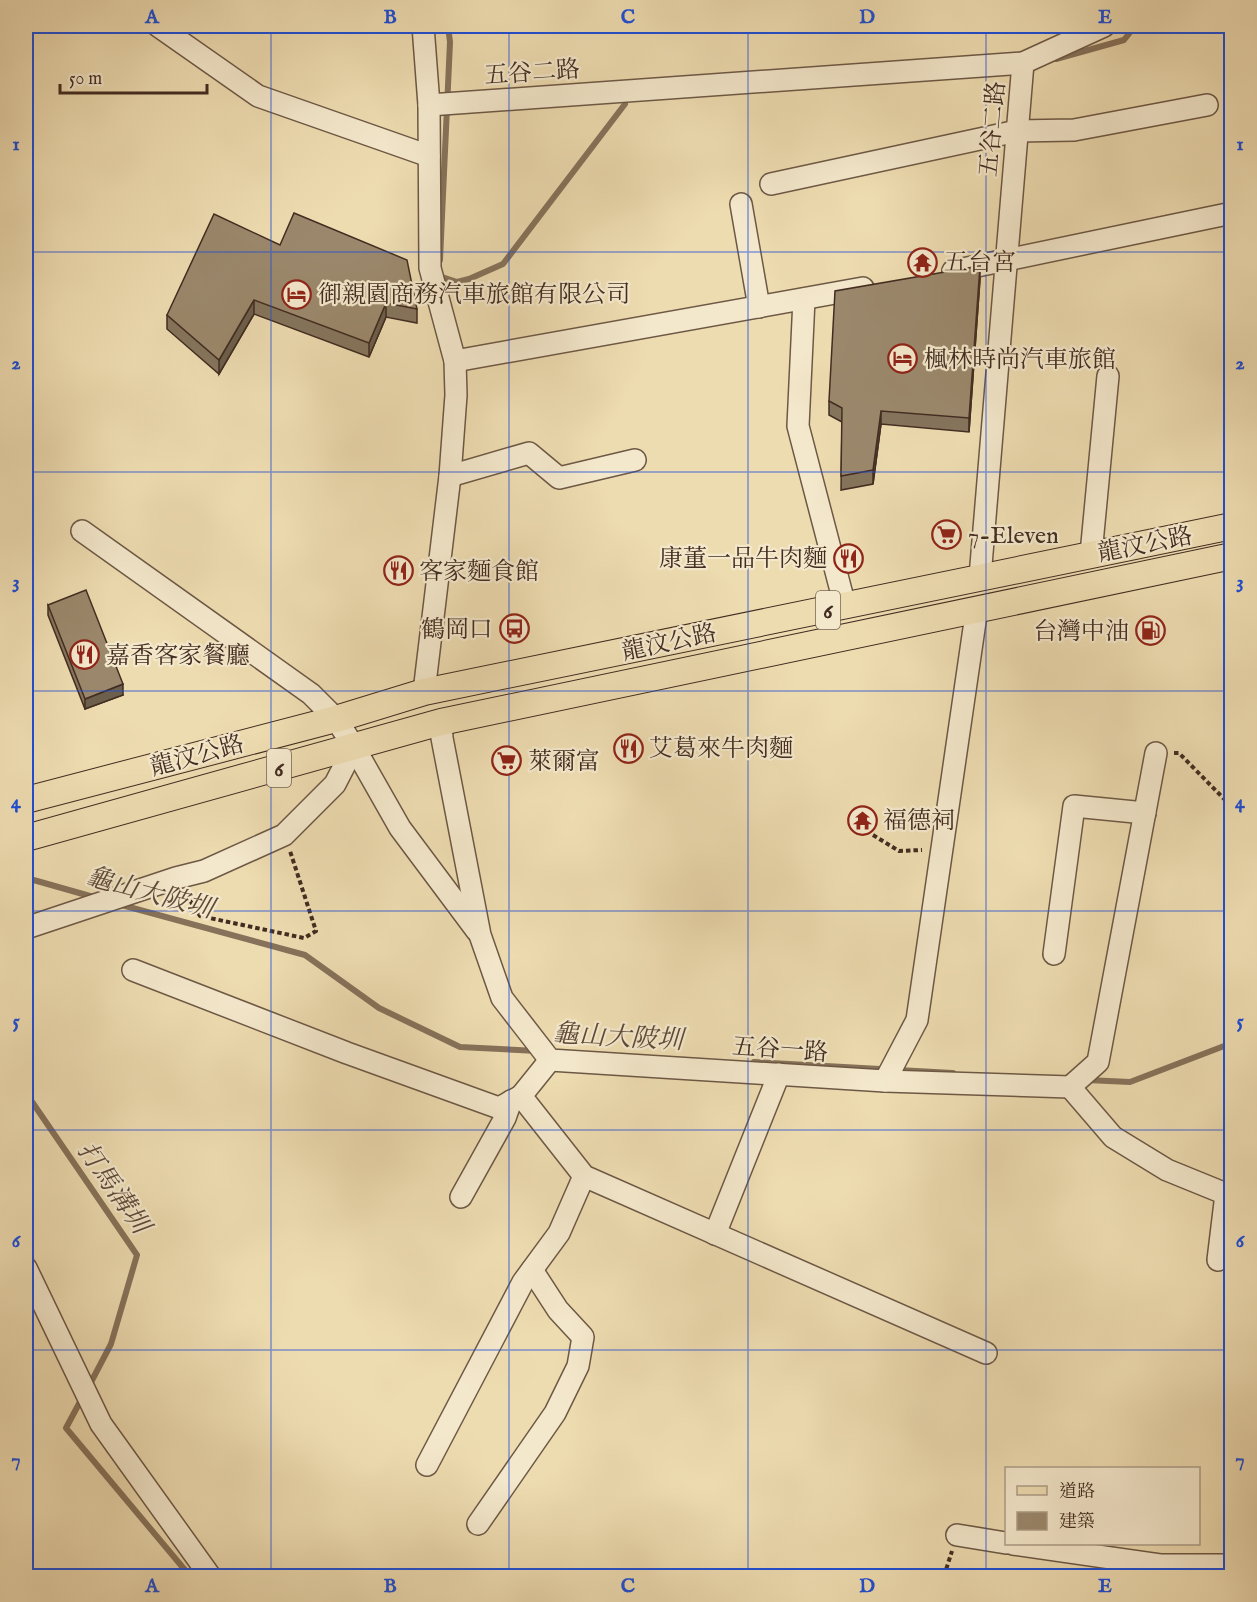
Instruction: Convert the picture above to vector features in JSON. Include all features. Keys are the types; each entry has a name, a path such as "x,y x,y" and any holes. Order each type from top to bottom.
{"main road":[{"name":"龍汶公路","path":"26,800 336,719 424,692 1232,526"},
{"name":"龍汶公路","path":"26,838 441,722 1232,556"},
{"path":"424,692 441,722"}],"street":[{"path":"158,26 258,96 429,156"},
{"path":"423,26 435,105 429,156 430,268 455,361 456,395 450,476 424,692"},
{"path":"1023,63 1102,26"},
{"name":"五谷二路","path":"435,105 1023,63 980,577"},
{"path":"771,184 1017,131 1074,130 1207,105"},
{"path":"741,204 759,307"},
{"path":"938,274 1232,213"},
{"path":"455,361 881,284"},
{"path":"804,298 798,426 845,606"},
{"path":"1091,554 1108,376"},
{"path":"450,476 529,453 559,478 636,460"},
{"path":"82,531 310,694 336,719 400,828 480,935"},
{"path":"885,1081 916,1020 977,608"},
{"path":"441,722 442,738 480,935 502,998 550,1060 516,1098 461,1197"},
{"path":"26,928 176,878 204,871 284,835 335,784 354,747"},
{"path":"1156,753 1098,1062 1070,1087 1113,1137 1167,1170 1226,1194 1218,1260"},
{"path":"1054,954 1074,806 1145,813"},
{"path":"133,970 347,1053 499,1108 516,1098"},
{"name":"五谷一路","path":"550,1060 885,1081 1070,1087"},
{"path":"715,1234 778,1074"},
{"path":"516,1098 584,1176 986,1353"},
{"path":"427,1465 523,1282 559,1233 584,1176"},
{"path":"26,1268 101,1424 210,1576"},
{"path":"478,1524 555,1413 578,1366 583,1337 558,1310 532,1270"},
{"path":"957,1535 1005,1543"},
{"path":"1019,1545 1160,1565 1232,1565"}],"path":[{"path":"1156,753 1179,753 1232,807"},
{"path":"176,878 200,916 304,938 316,931 284,835"},
{"path":"873,835 899,851 916,852 943,845"}],"building":[{"name":"御親園商務汽車旅館有限公司","path":"294,213 407,260 417,309 386,303 369,343 254,300 219,360 167,315 214,214 280,245"},
{"name":"楓林時尚汽車旅館","path":"980,266 969,418 881,411 873,470 841,476 842,408 829,401 835,291"},
{"name":"嘉香客家餐廳","path":"86,590 123,684 85,699 48,605"}],"waterway":[{"path":"440,260 450,42 448,26"},
{"path":"1056,59 1124,40 1135,26"},
{"path":"440,273 439,276 457,282 503,264 625,104"},
{"name":"打馬溝圳","path":"26,734 27,794"},
{"name":"打馬溝圳","path":"28,805 29,830"},
{"name":"打馬溝圳","path":"26,923 31,901 29,844"},
{"name":"龜山大陂圳","path":"30,879 97,898"},
{"name":"龜山大陂圳","path":"118,904 305,955 379,1008 460,1047 537,1051"},
{"name":"龜山大陂圳","path":"1087,1080 1130,1082 1232,1043"},
{"name":"龜山大陂圳","path":"754,1062 953,1073"},
{"name":"打馬溝圳","path":"26,1093 137,1255 111,1344 89,1386"},
{"name":"打馬溝圳","path":"82,1398 66,1428 190,1576"}],"place":[{"name":"五台宮","path":"923,262"},
{"name":"御親園商務汽車旅館有限公司","path":"297,294"},
{"name":"楓林時尚汽車旅館","path":"903,359"},
{"name":"7-Eleven","path":"947,535"},
{"name":"康董一品牛肉麵","path":"848,558"},
{"name":"客家麵食館","path":"398,571"},
{"name":"鶴岡口","path":"514,629"},
{"name":"台灣中油","path":"1150,631"},
{"name":"嘉香客家餐廳","path":"85,655"},
{"name":"艾葛來牛肉麵","path":"628,748"},
{"name":"萊爾富","path":"507,761"},
{"name":"福德祠","path":"862,820"}]}
